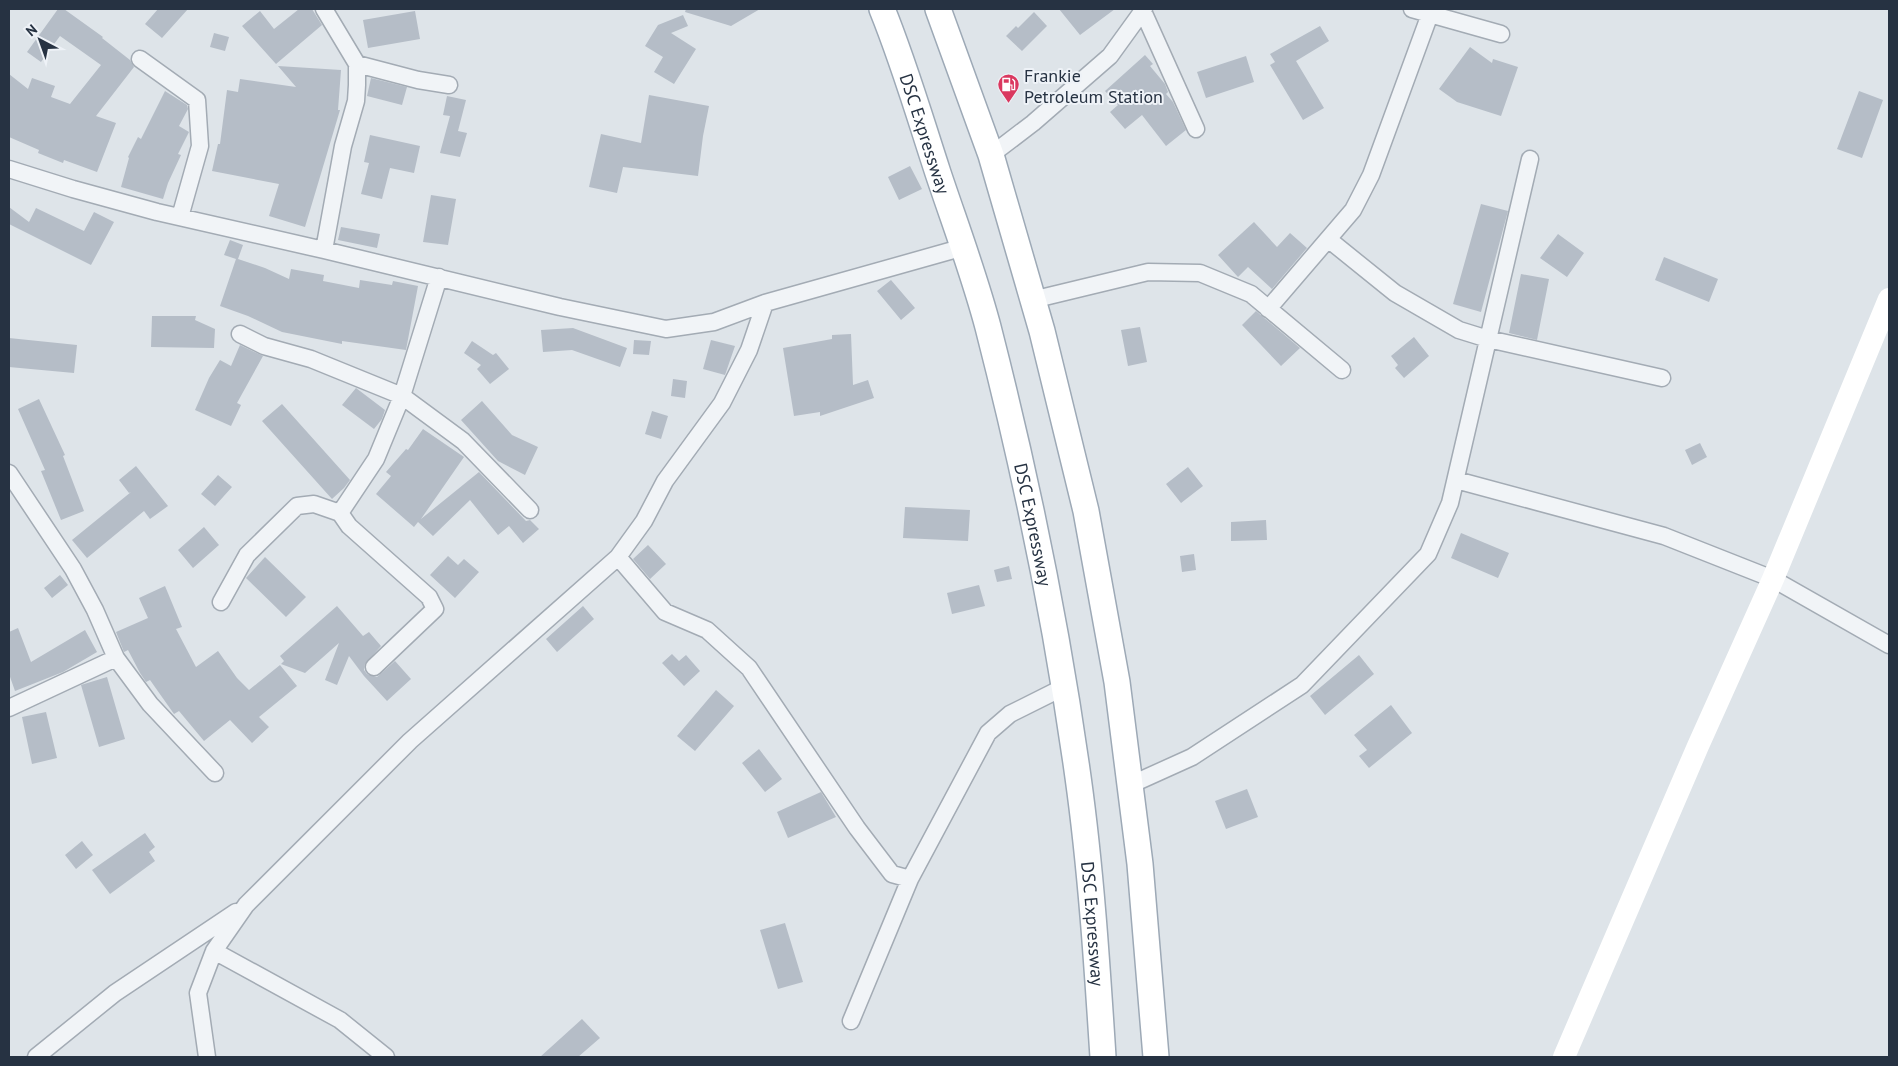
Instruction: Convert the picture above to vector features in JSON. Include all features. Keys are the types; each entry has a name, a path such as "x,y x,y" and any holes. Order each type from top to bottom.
{"main road":[{"name":"DSC Expressway","path":"882,9 900,54 988,326 1046,579 1078,780 1092,914 1103,1057"},
{"path":"938,9 991,155 1032,300 1086,511 1117,682 1140,864 1156,1057"}],"street":[{"path":"324,9 357,64 356,101 343,146 324,250"},
{"path":"991,155 1033,123 1110,56 1143,9"},
{"path":"1143,9 1196,129"},
{"path":"1412,9 1502,34"},
{"path":"1268,309 1353,210 1371,175 1430,14"},
{"path":"140,59 197,100 200,146 180,217"},
{"path":"357,64 449,86"},
{"path":"1130,785 1192,757 1302,685 1428,554 1450,503 1456,480 1530,159"},
{"path":"9,169 73,189 180,217 560,307 666,329 714,322 765,303 964,247"},
{"path":"1328,239 1395,292 1459,330 1662,378"},
{"path":"1032,300 1148,272 1200,273 1251,294 1342,370"},
{"path":"340,513 376,459 402,396 439,277"},
{"path":"1564,1057 1698,746 1773,579 1889,299"},
{"path":"36,1057 115,993 170,958 246,905 410,741 618,557 644,521 665,481 722,403 749,350 765,303"},
{"path":"240,334 264,346 311,359 402,396 463,441 530,510"},
{"path":"9,473 73,568 95,610 116,658 150,704 215,773"},
{"path":"1456,480 1664,536 1773,579 1889,645"},
{"path":"222,602 247,555 298,506 314,504 340,513 350,526 429,597 435,609 374,667"},
{"path":"618,557 665,612 707,630 749,668 863,835 892,874 910,879"},
{"path":"9,708 116,658"},
{"path":"851,1021 910,879 988,733 1010,714 1064,687"},
{"path":"208,1057 198,993 214,951 246,905"},
{"path":"214,951 340,1020 386,1057"}],"building":[{"path":"58,9 64,9 103,37 130,60 134,67 96,116 116,123 97,172 64,160 63,163 38,153 39,150 9,137 9,74 28,89 32,78 55,86 51,97 70,104 101,65 60,36 41,62 27,52"},
{"path":"158,9 188,9 162,38 145,24"},
{"path":"299,9 312,9 322,25 276,64 242,26 260,11 274,29"},
{"path":"686,9 760,9 731,26 685,12"},
{"path":"1059,9 1115,9 1080,35"},
{"path":"415,11 420,39 368,48 363,20"},
{"path":"1034,12 1047,26 1022,51 1006,36 1016,26 1018,28"},
{"path":"683,15 688,26 671,33 696,49 674,84 654,72 663,57 645,46 658,25"},
{"path":"1320,26 1329,41 1296,61 1324,108 1303,120 1270,65 1275,62 1270,54"},
{"path":"214,33 229,37 225,51 210,47"},
{"path":"1470,47 1492,63 1493,59 1518,67 1501,116 1457,102 1439,89"},
{"path":"1145,55 1153,64 1150,66 1165,84 1168,92 1166,94 1173,102 1186,130 1166,146 1142,115 1125,129 1110,112 1118,105 1105,91"},
{"path":"1246,56 1254,82 1206,98 1197,72"},
{"path":"278,66 341,70 338,110 340,110 305,227 269,216 279,184 212,171 218,144 220,144 227,90 238,92 240,79 296,87"},
{"path":"371,78 407,87 402,105 367,96"},
{"path":"165,91 187,105 188,109 179,126 189,132 178,154 181,155 163,199 121,187 128,157 138,137 141,139"},
{"path":"1859,91 1883,100 1862,158 1837,149"},
{"path":"649,95 709,106 698,176 623,167 617,193 589,187 601,134 641,143"},
{"path":"447,96 466,100 458,131 467,133 460,157 440,153 450,116 443,115"},
{"path":"370,135 420,146 414,173 390,168 382,199 361,194 369,163 364,162"},
{"path":"910,166 922,189 899,200 888,177"},
{"path":"431,195 456,199 448,245 423,242"},
{"path":"1481,204 1508,211 1481,312 1453,304"},
{"path":"9,207 29,222 36,208 84,231 94,212 114,222 91,265 9,224"},
{"path":"1254,222 1277,247 1290,233 1307,248 1272,289 1248,267 1238,277 1218,255"},
{"path":"341,227 380,234 377,248 338,240"},
{"path":"1558,234 1584,253 1567,277 1540,258"},
{"path":"230,240 243,245 238,259 289,279 291,269 324,275 323,281 359,288 360,280 392,285 393,281 418,286 406,350 342,341 342,344 282,332 248,316 220,306 236,259 224,255"},
{"path":"1664,257 1718,279 1709,302 1655,280"},
{"path":"1521,274 1549,279 1537,340 1509,333"},
{"path":"891,280 915,308 901,320 877,291"},
{"path":"1256,311 1300,348 1281,366 1242,325"},
{"path":"152,316 196,316 195,320 215,329 214,348 151,347"},
{"path":"1140,327 1147,362 1128,366 1121,330"},
{"path":"573,328 627,348 620,367 572,350 543,352 541,330"},
{"path":"851,334 853,385 868,380 874,398 820,416 820,412 794,416 783,348 832,339 832,335"},
{"path":"1414,337 1429,356 1404,378 1395,368 1398,365 1391,356"},
{"path":"9,338 77,345 74,373 9,367"},
{"path":"634,340 651,341 649,355 633,354"},
{"path":"711,340 735,346 725,375 703,369"},
{"path":"472,341 493,355 496,353 509,369 490,384 477,369 481,365 464,353"},
{"path":"240,345 263,356 237,403 241,405 231,426 195,410 209,378 220,360 231,366"},
{"path":"673,379 687,381 685,398 671,396"},
{"path":"356,388 385,410 382,419 374,429 342,405"},
{"path":"39,399 65,455 63,456 84,511 61,520 41,471 45,470 18,409"},
{"path":"482,401 512,435 538,447 525,475 498,461 461,420"},
{"path":"282,404 350,480 332,499 262,421"},
{"path":"652,411 668,416 661,439 645,434"},
{"path":"423,429 464,457 421,519 479,472 526,521 530,520 539,529 523,543 509,526 498,535 470,500 433,536 418,522 414,527 376,494 391,476 386,472 406,449 408,450"},
{"path":"1700,443 1707,457 1692,465 1685,450"},
{"path":"136,466 168,506 150,519 144,511 87,558 72,540 131,492 129,493 119,480"},
{"path":"1188,467 1203,486 1181,503 1166,484"},
{"path":"218,475 232,487 215,506 201,494"},
{"path":"905,507 970,510 968,541 903,538"},
{"path":"1266,520 1267,540 1231,541 1231,522"},
{"path":"204,527 219,545 193,568 178,550"},
{"path":"1461,533 1509,553 1498,578 1451,558"},
{"path":"648,545 666,564 650,579 633,559"},
{"path":"1194,554 1196,570 1182,572 1180,556"},
{"path":"448,556 458,565 464,559 479,572 455,598 430,575"},
{"path":"265,557 306,597 286,617 246,578"},
{"path":"1009,566 1012,579 997,582 994,570"},
{"path":"60,575 68,585 52,598 44,588"},
{"path":"979,585 985,606 952,614 947,593"},
{"path":"165,586 182,627 176,629 196,667 218,651 237,678 249,690 280,665 297,686 259,717 269,727 252,743 230,720 204,741 179,711 174,714 150,680 146,682 128,650 124,652 116,632 148,618 139,598"},
{"path":"337,606 363,636 369,632 381,646 365,664 364,670 367,674 377,677 395,661 411,679 387,701 349,656 337,685 325,680 339,643 305,673 281,664 284,661 280,656"},
{"path":"583,606 594,619 557,652 546,639"},
{"path":"18,628 31,662 85,630 97,652 63,672 15,691 9,674 9,632"},
{"path":"672,654 679,661 686,655 700,671 684,686 662,663"},
{"path":"1359,655 1374,674 1325,715 1310,696"},
{"path":"107,677 125,739 99,747 81,685"},
{"path":"716,690 734,706 695,751 677,736"},
{"path":"1391,705 1412,733 1369,768 1359,756 1367,750 1354,735"},
{"path":"46,712 57,758 32,764 22,717"},
{"path":"759,749 782,779 765,792 742,763"},
{"path":"1247,789 1258,817 1226,829 1215,801"},
{"path":"821,792 836,817 788,838 777,812"},
{"path":"145,833 155,847 149,852 155,861 110,894 92,870"},
{"path":"82,841 93,855 76,869 65,855"},
{"path":"785,923 803,982 778,989 760,930"},
{"path":"582,1019 600,1038 578,1057 540,1057"}],"place":[{"name":"Frankie Petroleum Station","path":"1008,104"}]}
